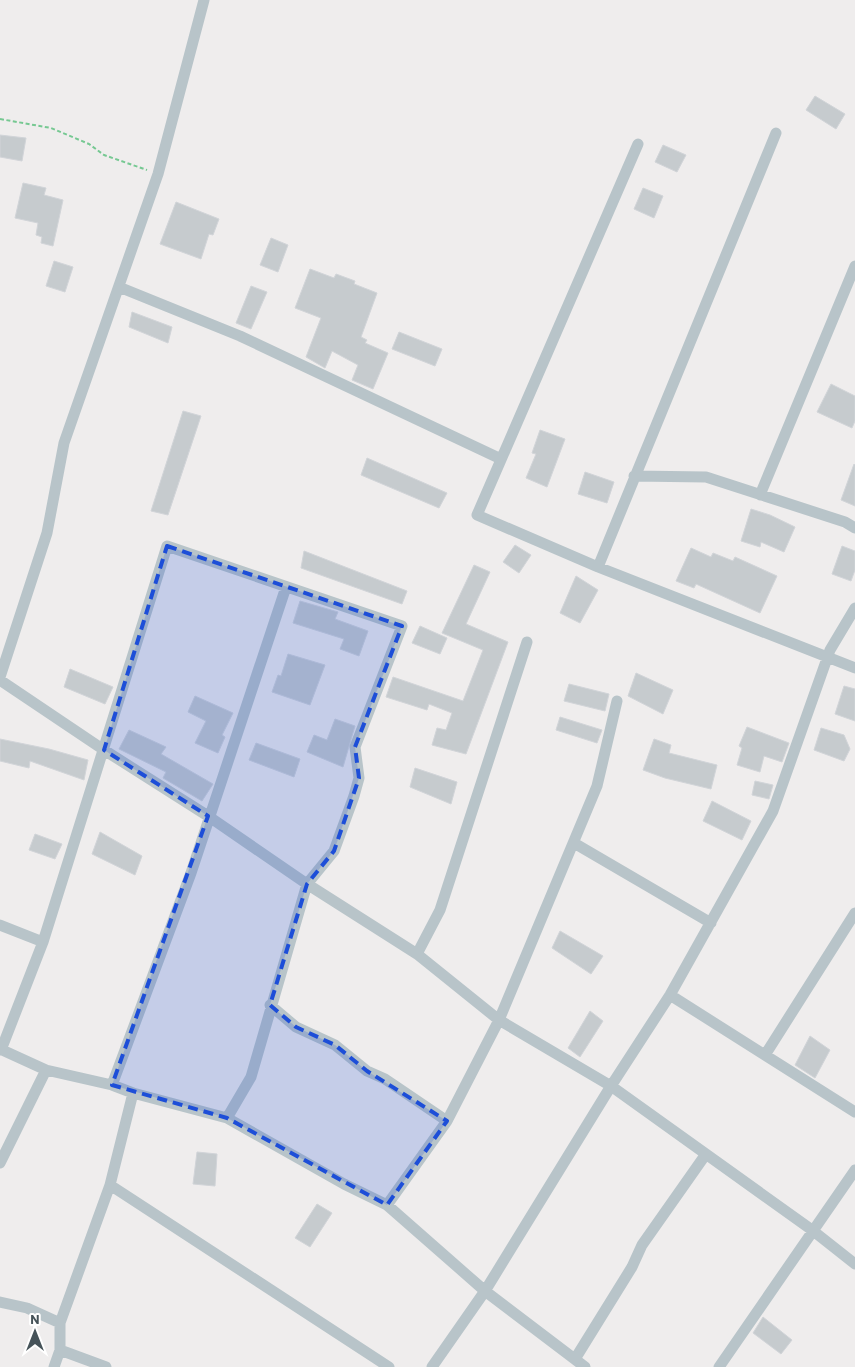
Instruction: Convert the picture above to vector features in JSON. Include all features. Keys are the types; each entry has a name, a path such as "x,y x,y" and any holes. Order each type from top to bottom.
{"street":[{"path":"204,0 158,174 64,443 47,533 0,679 104,750 208,816 307,884 417,954 500,1020 611,1086 812,1230 855,1264"},
{"path":"598,567 776,133"},
{"path":"638,144 476,514 598,567 855,668"},
{"path":"760,495 855,266"},
{"path":"119,287 240,336 501,459"},
{"path":"634,476 706,477 845,522 855,528"},
{"path":"227,1118 251,1077 270,1005 307,884 334,851 338,842 358,778 354,747 402,626 167,546 42,942 0,1049 46,1070 112,1085 133,1094 227,1118 344,1184 387,1205 484,1291 585,1367"},
{"path":"112,1085 190,874 286,587"},
{"path":"432,1367 484,1291 611,1086 670,995 711,923 773,811 827,658 855,608"},
{"path":"417,954 440,910 527,642"},
{"path":"387,1205 447,1121 500,1020 600,778 617,701"},
{"path":"574,844 711,923"},
{"path":"765,1055 855,913"},
{"path":"0,925 42,942"},
{"path":"670,995 855,1112"},
{"path":"270,1005 296,1027 334,1045 367,1071 385,1079 447,1121"},
{"path":"0,1163 46,1070"},
{"path":"54,1367 60,1350 60,1322 110,1185 133,1094"},
{"path":"575,1359 632,1267 642,1245 706,1154"},
{"path":"719,1367 855,1170"},
{"path":"110,1185 390,1367"},
{"path":"0,1302 27,1308 60,1322"},
{"path":"60,1350 106,1367"}],"path":[{"path":"0,119 51,128 89,144 104,155 158,174"}],"highlighted area":[{"path":"167,546 402,626 355,747 359,778 334,851 307,884 270,1005 296,1027 335,1045 367,1071 447,1121 387,1205 227,1118 112,1085 208,816 104,750"}],"building":[{"path":"815,96 845,114 836,129 806,110"},
{"path":"0,135 26,138 22,161 0,157"},
{"path":"663,145 686,155 677,172 655,162"},
{"path":"23,183 46,188 44,195 63,200 53,246 41,243 42,237 36,235 38,223 15,218"},
{"path":"643,188 663,196 654,218 634,209"},
{"path":"176,202 219,219 213,235 209,234 201,259 160,244"},
{"path":"271,238 288,245 278,272 260,265"},
{"path":"54,261 73,267 65,292 46,286"},
{"path":"310,269 334,278 336,274 355,281 354,284 377,293 361,337 367,340 365,343 388,353 373,389 352,380 358,365 332,351 325,368 306,357 321,318 295,308"},
{"path":"251,286 267,292 251,329 236,323"},
{"path":"132,312 172,327 168,343 129,327"},
{"path":"399,332 442,349 435,366 392,349"},
{"path":"831,384 855,396 855,421 852,428 817,412"},
{"path":"183,411 201,416 168,515 151,511"},
{"path":"540,430 565,439 547,487 526,478 536,454 532,453"},
{"path":"367,458 447,493 439,508 361,475"},
{"path":"855,465 855,506 841,500"},
{"path":"585,472 614,482 607,503 578,494"},
{"path":"751,509 770,515 795,527 784,552 761,542 760,547 741,541"},
{"path":"515,545 531,555 519,573 503,562"},
{"path":"842,546 855,551 855,570 851,581 832,574"},
{"path":"691,548 711,557 713,553 733,561 735,557 777,576 760,613 696,584 694,588 676,581"},
{"path":"304,551 407,591 402,604 301,568"},
{"path":"474,565 490,572 466,624 508,642 466,754 432,745 437,728 446,730 452,713 429,704 427,710 386,697 393,677 463,701 483,650 442,633"},
{"path":"576,576 598,590 580,623 560,613"},
{"path":"300,601 338,612 335,619 368,631 359,656 340,649 344,639 293,623"},
{"path":"420,626 447,638 440,654 412,643"},
{"path":"288,654 325,665 310,705 272,692 278,675 281,676"},
{"path":"70,669 113,687 105,704 64,687"},
{"path":"636,673 673,690 663,714 628,696"},
{"path":"569,684 609,694 605,711 564,701"},
{"path":"844,686 855,689 855,721 835,714"},
{"path":"195,696 233,713 222,735 225,737 218,753 195,743 206,721 188,712"},
{"path":"560,717 602,730 597,743 556,730"},
{"path":"335,719 355,726 343,767 307,752 314,735 327,740"},
{"path":"747,727 789,743 782,762 764,756 760,772 737,765 742,748 739,746"},
{"path":"821,728 844,735 850,749 844,761 814,750"},
{"path":"129,730 166,747 161,754 213,784 202,801 163,778 166,772 119,749"},
{"path":"0,739 49,749 88,760 84,780 30,761 29,768 0,761"},
{"path":"654,739 671,745 669,753 717,765 711,789 665,778 643,770"},
{"path":"256,743 300,759 294,777 249,760"},
{"path":"415,768 457,782 451,804 410,787"},
{"path":"755,781 773,785 769,799 752,795"},
{"path":"712,801 751,821 742,840 703,821"},
{"path":"100,832 142,856 135,875 92,854"},
{"path":"35,834 62,844 55,859 29,850"},
{"path":"560,931 603,956 591,974 552,948"},
{"path":"590,1011 603,1021 580,1057 568,1048"},
{"path":"810,1036 830,1050 815,1078 795,1065"},
{"path":"197,1152 217,1154 215,1186 193,1184"},
{"path":"317,1204 332,1213 310,1247 295,1238"},
{"path":"763,1317 792,1340 781,1354 753,1333"}]}
